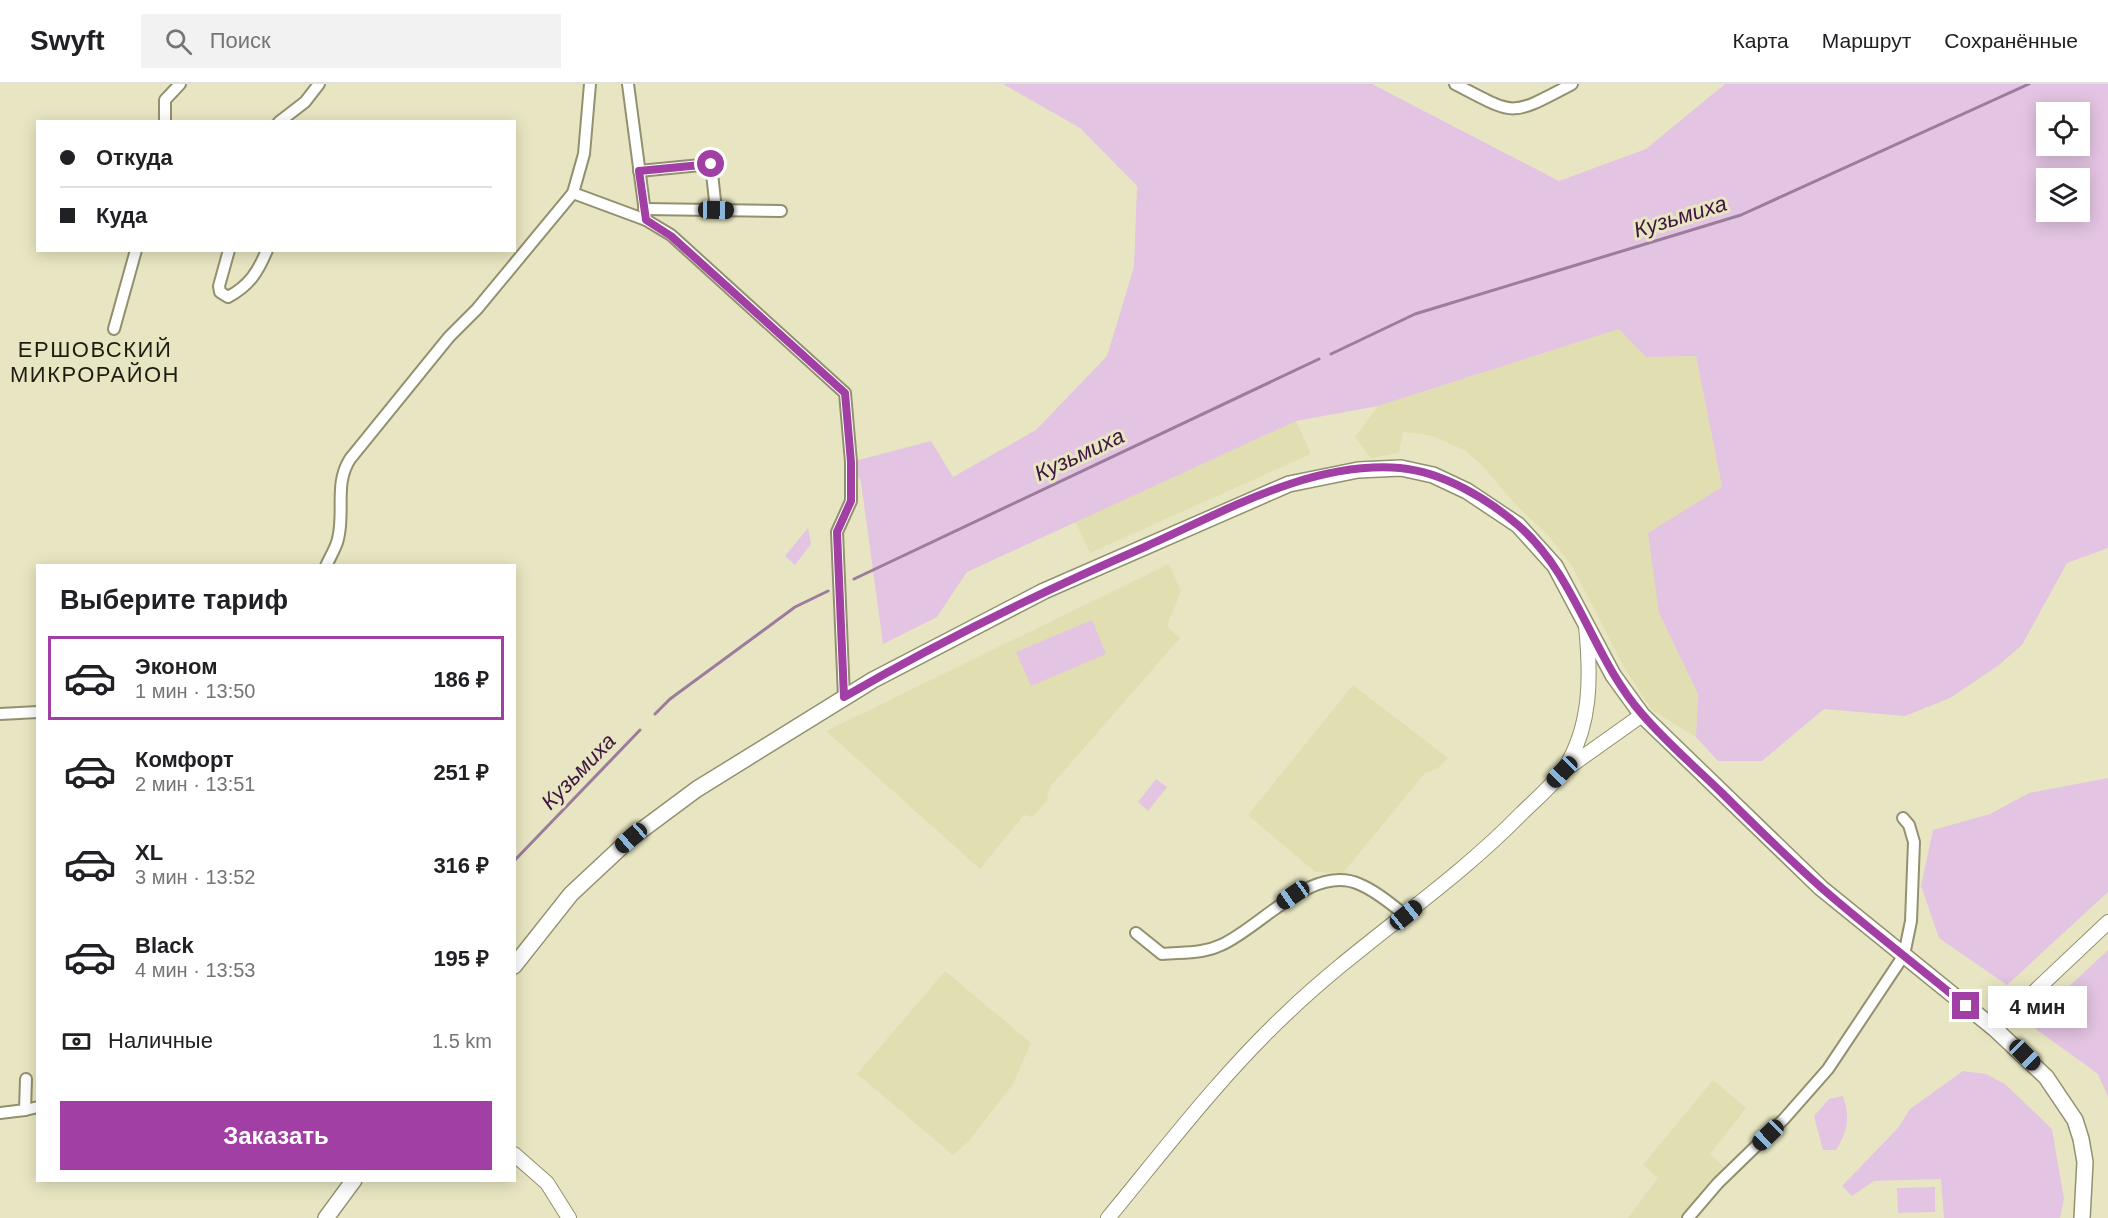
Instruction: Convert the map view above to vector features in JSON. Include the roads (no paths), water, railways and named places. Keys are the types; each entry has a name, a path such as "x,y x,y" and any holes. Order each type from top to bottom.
{"main road":[{"path":"516,963 571,894 631,838 697,789 844,697 954,636 1044,591 1289,484 1363,469 1401,468 1433,475 1467,491 1496,508 1538,544 1570,591 1613,675 1642,715 1821,888 1995,1029 2046,1077 2075,1120 2085,1162 2082,1218"},
{"path":"326,1218 353,1182"}],"street":[{"path":"165,120 165,100 180,84"},
{"path":"282,120 306,102 319,84"},
{"path":"327,564 338,540 340,483 343,470 350,459 449,337 477,309 573,193 584,154 590,84"},
{"path":"628,84 645,214 845,393 851,462 851,501 837,532 844,697"},
{"path":"1455,84 1504,109 1523,110 1572,84"},
{"path":"639,171 711,164 716,210"},
{"path":"573,193 645,214 716,210 781,211"},
{"path":"114,329 135,252"},
{"path":"228,252 219,286 220,292 228,297 241,290 257,274 266,252"},
{"path":"1562,772 1577,740 1588,701 1586,621"},
{"path":"0,714 36,712"},
{"path":"1108,1218 1226,1079 1287,1012 1406,915 1509,826 1562,772 1642,715"},
{"path":"1688,1218 1718,1183 1784,1119 1828,1069 1904,955 1911,921 1914,842 1910,825 1903,818"},
{"path":"1136,933 1162,954 1203,952 1228,942 1293,895 1333,882 1349,881 1362,885 1406,915"},
{"path":"1995,1029 2108,922"},
{"path":"25,1110 26,1079"},
{"path":"0,1113 36,1107"},
{"path":"516,1156 547,1183 569,1218"}],"waterway":[{"name":"Кузьмиха","path":"1331,354 1415,314 1741,215 2029,84"},
{"name":"Кузьмиха","path":"854,579 1319,359"},
{"name":"Кузьмиха","path":"655,714 670,699 795,607 828,591"},
{"name":"Кузьмиха","path":"516,859 640,730"}],"district":[{"name":"ЕРШОВСКИЙ МИКРОРАЙОН","path":"95,362"}]}
